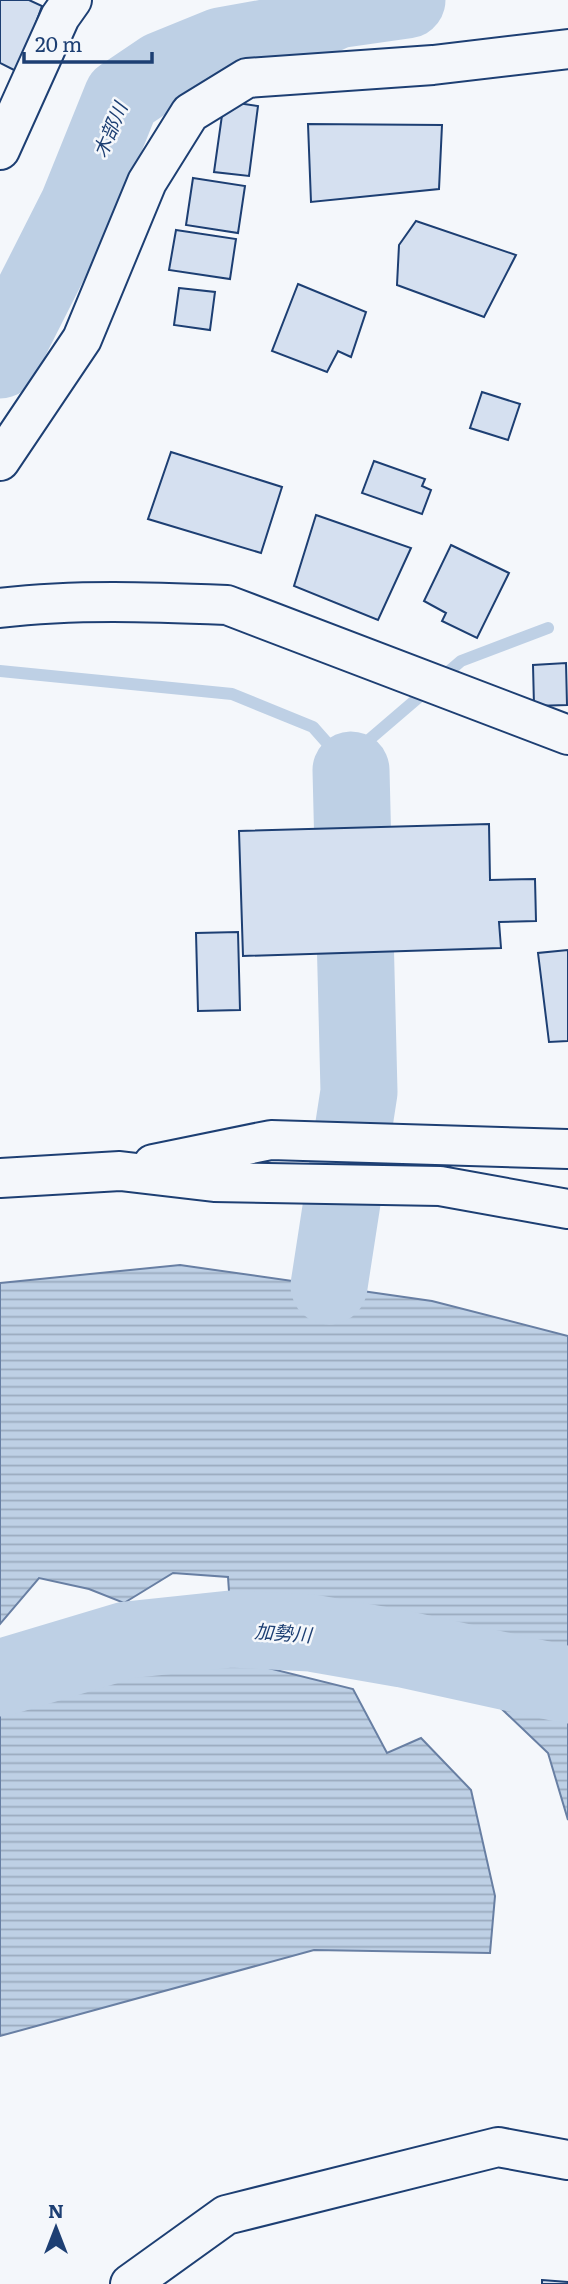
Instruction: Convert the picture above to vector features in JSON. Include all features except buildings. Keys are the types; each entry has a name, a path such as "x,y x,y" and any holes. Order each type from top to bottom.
{"street":[{"path":"0,150 60,17 72,0"},
{"path":"0,461 82,339 147,182 190,113 247,78 433,65 568,49"},
{"path":"0,608 48,603 227,606 568,735"},
{"path":"120,1171 271,1140 568,1149"},
{"path":"2,1170 120,1171 214,1182 440,1186 568,1209"},
{"path":"130,2284 226,2215 498,2147 568,2160"}],"water":[{"path":"180,1265 432,1301 568,1336 568,1820 548,1753 424,1635 336,1606 230,1606 228,1577 173,1573 124,1603 89,1589 39,1578 0,1624 0,1283"},
{"path":"220,1656 353,1689 387,1753 421,1738 471,1790 495,1896 490,1953 314,1950 0,2036 0,1676"}],"waterway":[{"path":"337,10 338,0"},
{"name":"木部川","path":"0,360 78,206 122,97 162,70 221,46 282,35 337,10 407,0"},
{"path":"0,671 232,694 313,727 351,770 363,745 461,661 548,628"},
{"path":"329,1286 359,1092 351,770"},
{"name":"加勢川","path":"0,1678 127,1640 231,1629 311,1633 403,1649 568,1685"}]}
